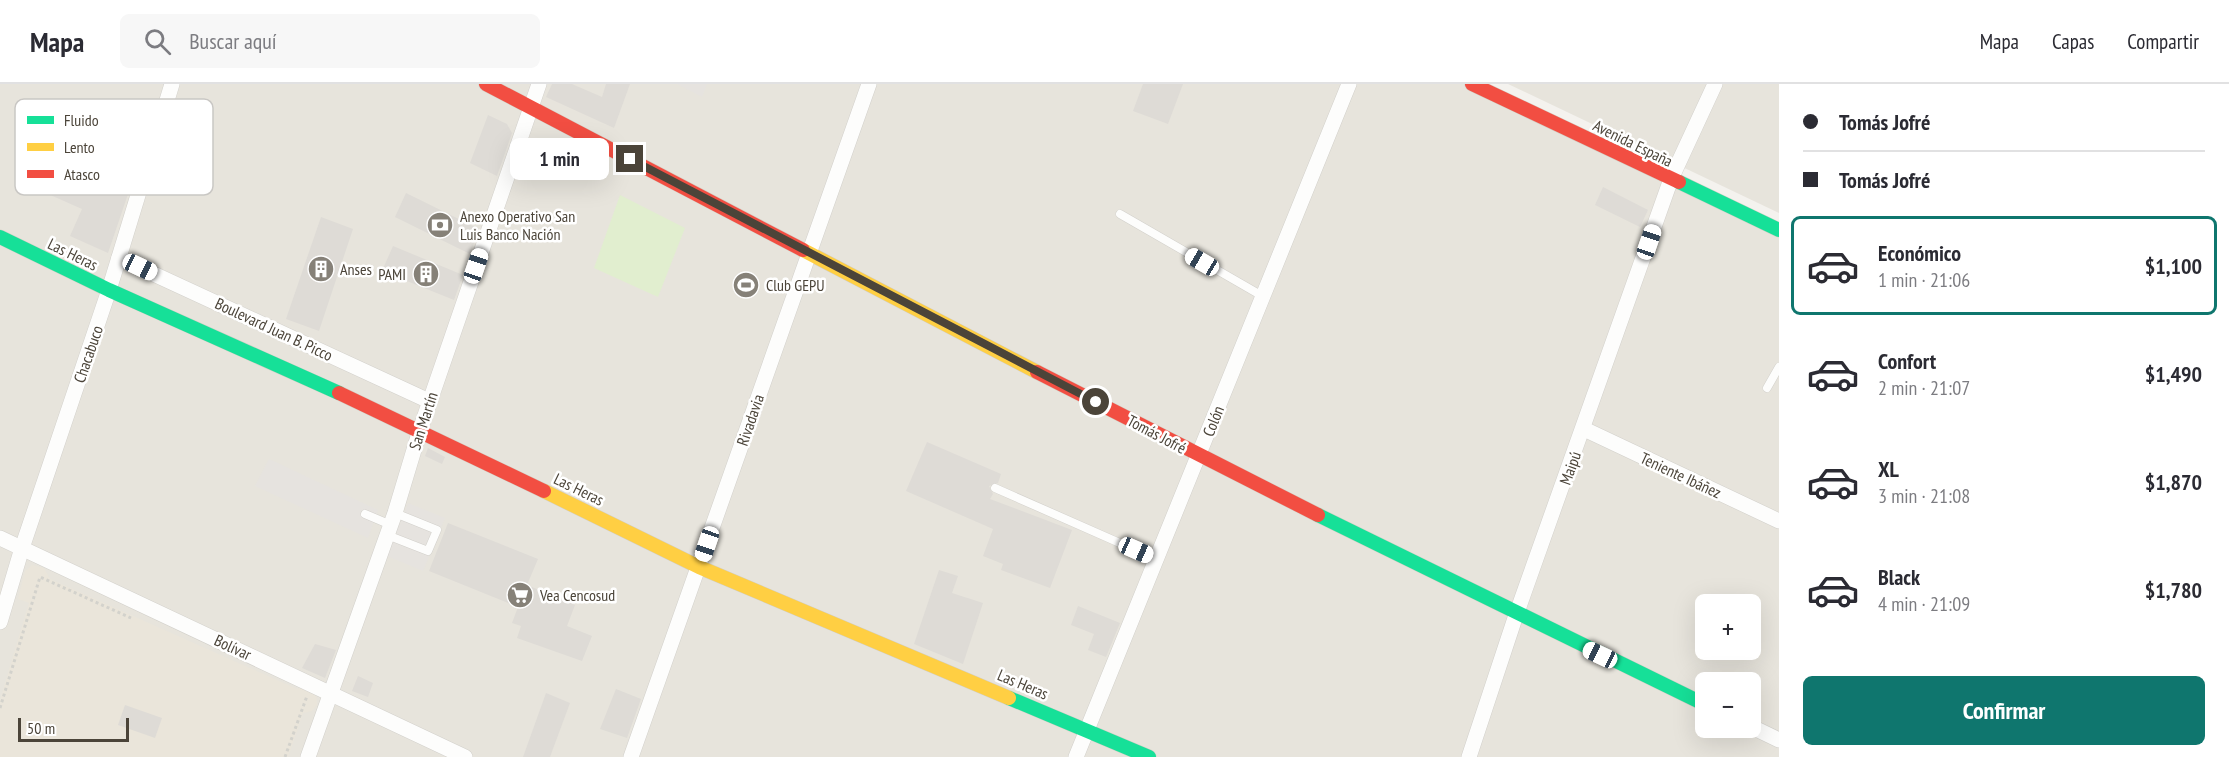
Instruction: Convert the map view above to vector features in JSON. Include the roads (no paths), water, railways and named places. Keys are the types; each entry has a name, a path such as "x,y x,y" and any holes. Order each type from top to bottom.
{"street":[{"name":"Chacabuco","path":"167,99 172,84"},
{"name":"Tomás Jofré","path":"486,84 1199,456 1516,615 1695,700"},
{"name":"San Martín","path":"308,757 391,524 429,401 539,84"},
{"name":"Rivadavia","path":"631,757 808,251 869,84"},
{"name":"Colón","path":"1076,757 1349,84"},
{"name":"Avenida España","path":"1472,84 1779,230"},
{"name":"Maipú","path":"1469,757 1516,615 1671,179 1714,84"},
{"name":"Chacabuco","path":"0,622 22,548 109,290 138,195"},
{"name":"Las Heras","path":"0,237 109,290 420,430 699,567 1088,729 1149,757"},
{"name":"Boulevard Juan B. Picco","path":"119,258 429,401"},
{"name":"Teniente Ibáñez","path":"1584,429 1779,521"},
{"name":"Bolívar","path":"0,538 465,757"},
{"path":"1761,731 1779,740"}],"lane":[{"path":"1120,214 1264,297"},
{"path":"1767,388 1779,367"},
{"path":"995,488 1156,559"},
{"path":"365,514 391,524 436,530 428,551 391,524"}],"place":[{"name":"Anexo Operativo San Luis Banco Nación","path":"440,225"},
{"name":"Anses","path":"321,269"},
{"name":"PAMI","path":"426,274"},
{"name":"Club GEPU","path":"746,285"},
{"name":"Vea Cencosud","path":"520,595"}]}
